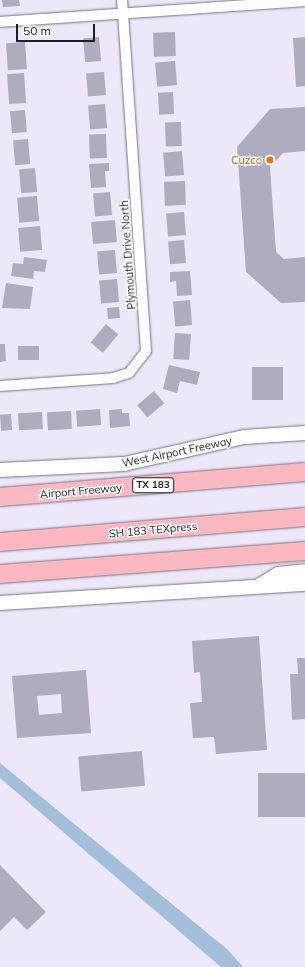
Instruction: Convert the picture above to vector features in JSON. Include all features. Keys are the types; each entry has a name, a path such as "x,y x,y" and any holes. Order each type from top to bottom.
{"highway":[{"name":"Airport Freeway","path":"0,497 305,472"},
{"name":"SH 183 TEXpress","path":"0,530 305,505"},
{"name":"SH 183 TEXpress","path":"0,542 305,517"},
{"path":"0,574 305,551"}],"main road":[{"name":"West Airport Freeway","path":"0,470 124,464 229,442 244,437 305,433"},
{"path":"229,442 246,445 305,443"},
{"path":"258,587 278,574 305,571"},
{"path":"0,603 305,584"}],"street":[{"name":"Plymouth Drive North","path":"0,386 113,378 129,373 146,351 122,0"},
{"path":"0,22 305,1"}],"water":[{"path":"0,763 228,950 243,967 221,967 0,778"}],"building":[{"path":"2,0 19,0 20,6 3,7"},
{"path":"175,32 176,56 154,57 153,33"},
{"path":"99,37 101,61 85,62 83,38"},
{"path":"305,37 305,86 296,87 293,38"},
{"path":"25,42 27,69 8,70 6,43"},
{"path":"175,61 177,85 157,87 155,63"},
{"path":"104,72 106,95 88,96 86,74"},
{"path":"24,73 26,103 9,104 7,74"},
{"path":"173,92 174,114 159,115 158,93"},
{"path":"105,104 107,128 90,129 88,105"},
{"path":"305,107 305,151 283,153 270,167 276,252 284,259 305,257 305,302 281,303 246,272 237,147 270,109"},
{"path":"25,110 27,132 12,133 10,111"},
{"path":"181,122 182,146 166,147 165,123"},
{"path":"106,134 107,158 90,159 89,135"},
{"path":"28,139 30,164 15,165 13,140"},
{"path":"182,151 184,175 165,177 163,153"},
{"path":"109,163 109,171 105,171 106,187 91,188 89,164"},
{"path":"35,168 37,192 21,193 19,169"},
{"path":"185,181 186,205 165,206 164,182"},
{"path":"110,192 112,215 95,216 93,193"},
{"path":"37,196 39,221 19,223 17,198"},
{"path":"184,212 186,235 168,236 166,214"},
{"path":"115,220 117,242 93,244 91,222"},
{"path":"40,226 42,250 20,252 18,228"},
{"path":"184,240 186,263 170,264 168,241"},
{"path":"115,250 117,273 99,274 97,252"},
{"path":"24,257 47,260 45,272 34,271 33,279 11,276 13,263 23,264"},
{"path":"190,271 192,295 177,296 176,281 170,282 170,272"},
{"path":"117,279 119,302 101,303 99,281"},
{"path":"6,283 33,287 30,309 2,308"},
{"path":"190,300 192,325 175,326 173,301"},
{"path":"119,307 120,318 108,319 107,308"},
{"path":"106,324 118,334 103,353 91,342"},
{"path":"175,333 191,334 189,360 173,359"},
{"path":"0,344 5,344 6,361 0,362"},
{"path":"18,346 39,346 39,360 18,360"},
{"path":"169,365 200,372 197,385 180,381 177,393 163,389"},
{"path":"252,367 283,367 283,400 252,400"},
{"path":"154,391 164,403 147,417 137,405"},
{"path":"100,409 101,425 77,427 76,411"},
{"path":"122,409 122,413 129,413 130,426 110,428 109,410"},
{"path":"71,411 72,429 48,430 47,412"},
{"path":"42,412 43,429 19,430 18,413"},
{"path":"11,414 12,430 1,431 0,415"},
{"path":"259,636 267,750 216,754 214,737 193,738 190,703 202,702 200,672 194,673 192,641"},
{"path":"297,658 305,658 305,719 292,720 290,674 298,674"},
{"path":"86,670 91,733 17,738 12,676","holes":["61,694 62,713 39,715 37,696"]},
{"path":"142,751 145,786 81,791 78,757"},
{"path":"258,773 305,773 305,817 258,817"},
{"path":"0,865 46,912 27,930 14,917 0,931"}],"place":[{"name":"Cuzco","path":"270,160"}]}
